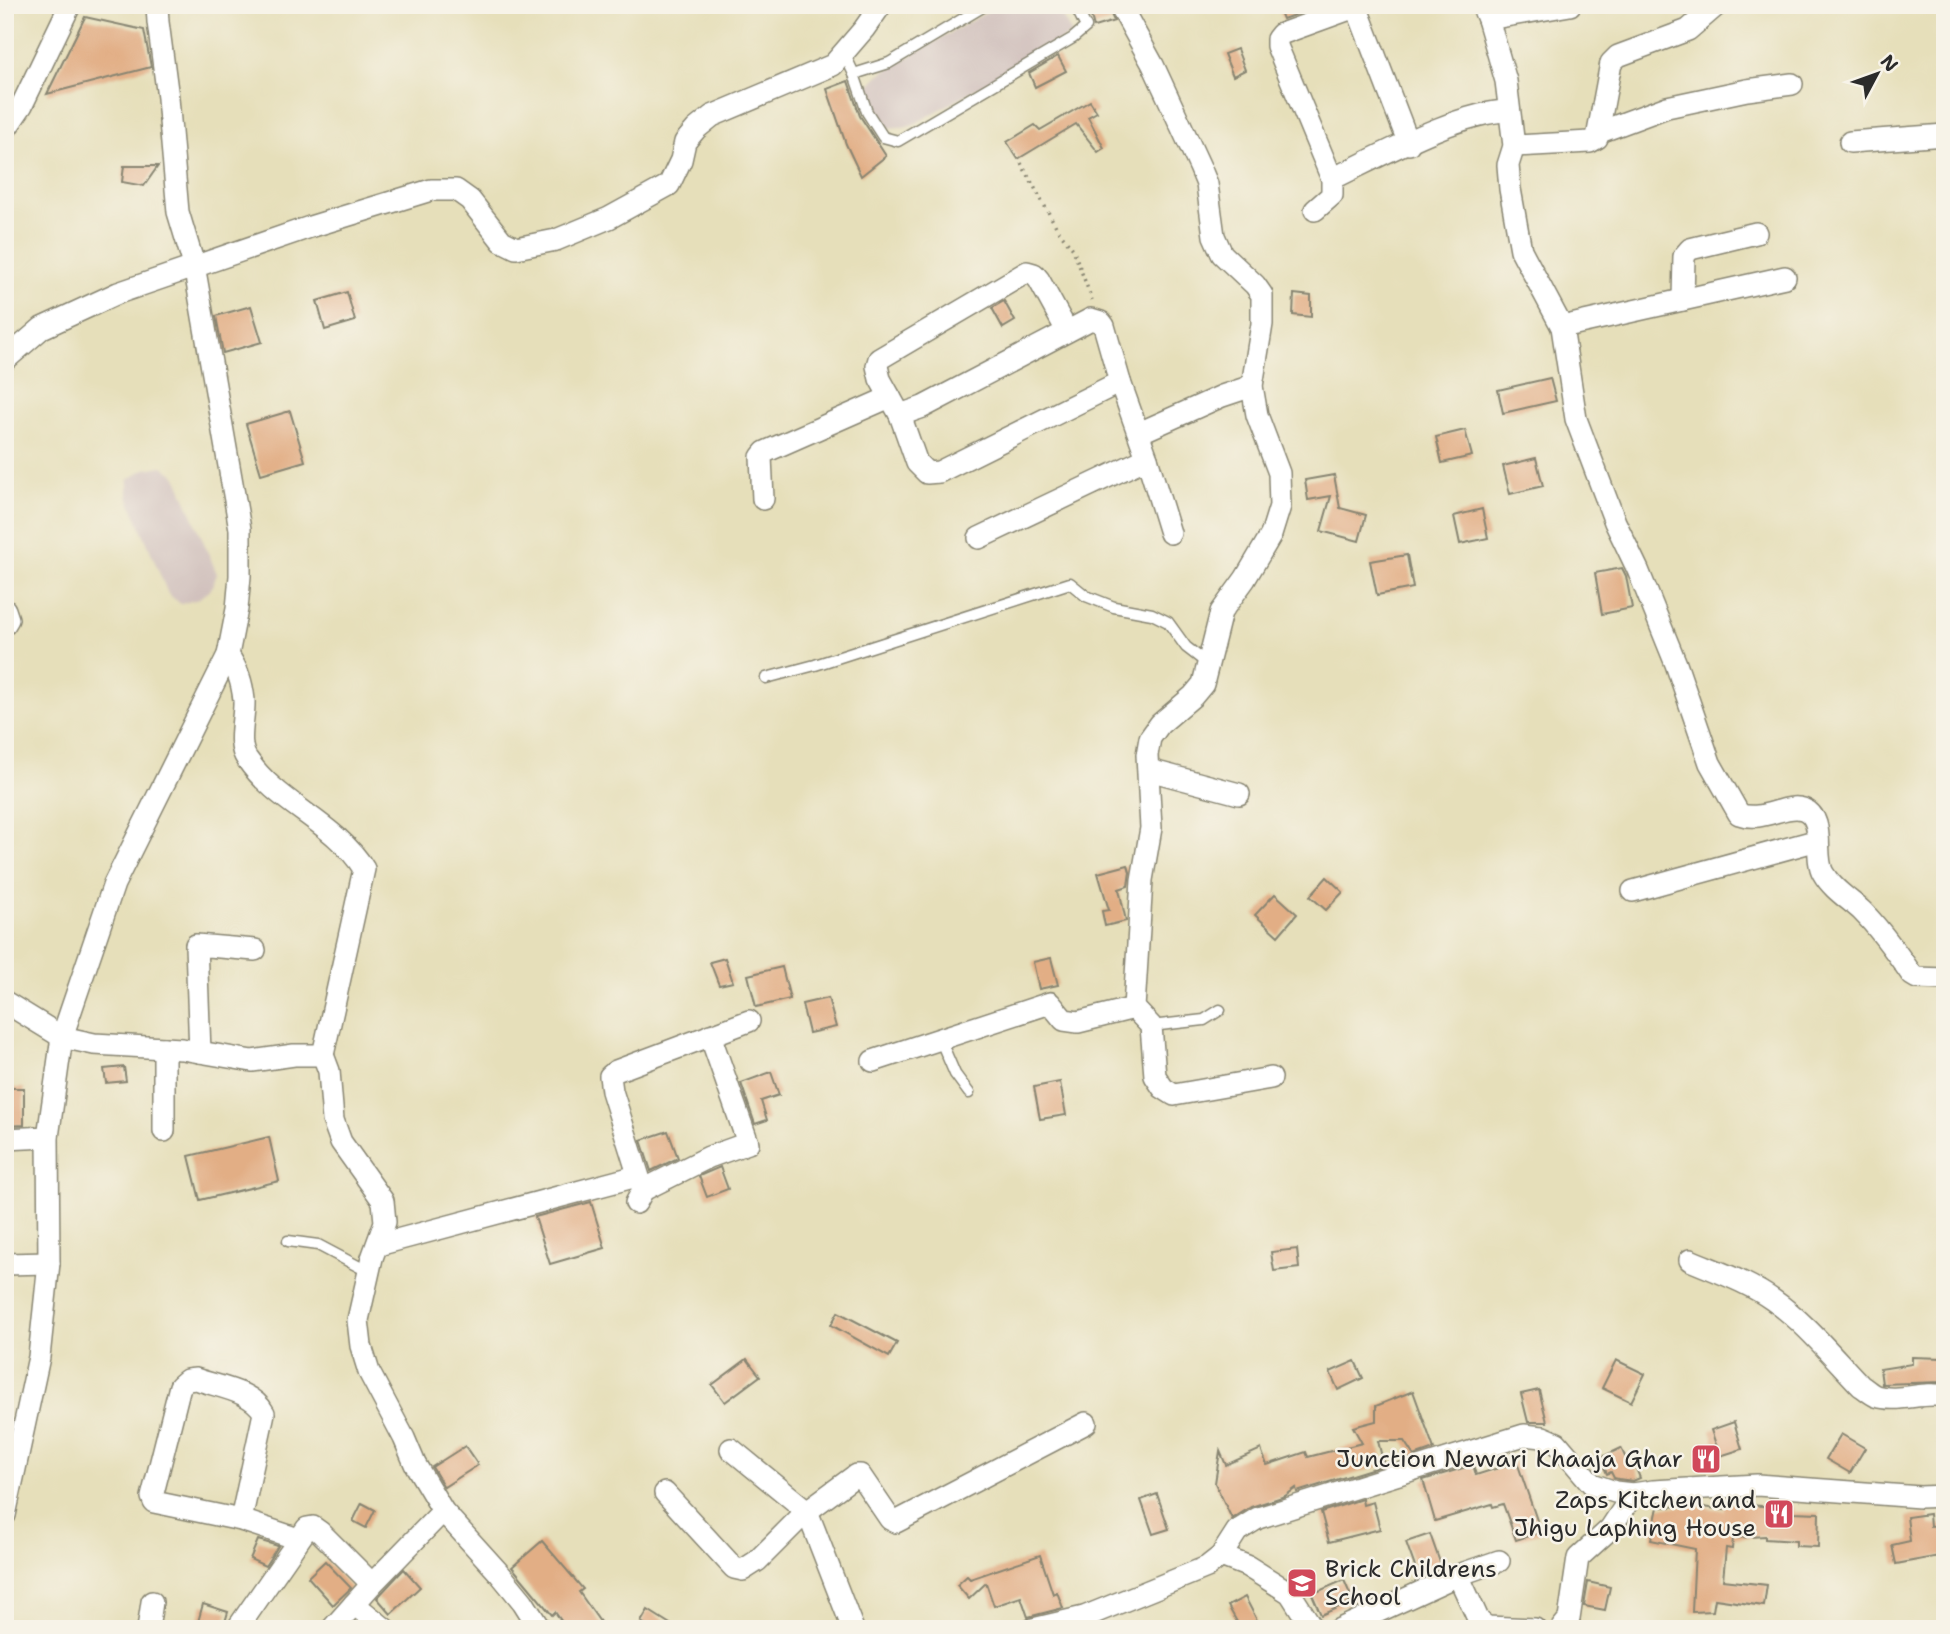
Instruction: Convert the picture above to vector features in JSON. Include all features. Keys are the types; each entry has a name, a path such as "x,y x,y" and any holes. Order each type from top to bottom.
{"street":[{"path":"5,130 22,105 71,5"},
{"path":"5,1515 10,1475 38,1357 49,1263 48,1138 62,1037 114,884 228,655 239,587 240,529 194,265 178,212 158,5"},
{"path":"5,360 42,328 118,293 194,265 431,190 456,190 470,200 502,241 516,247 556,240 609,218 669,185 681,160 685,142 696,129 712,116 833,65 880,5"},
{"path":"1120,5 1153,65 1207,184 1214,236 1222,254 1262,295 1262,324 1252,386 1257,415 1279,472 1280,506 1271,535 1245,579 1221,612 1203,684 1160,724 1150,738 1147,755 1151,828 1142,880 1134,1008 1151,1026 1155,1076 1163,1088 1174,1095 1271,1078"},
{"path":"1570,5 1485,12 1506,81 1514,146 1508,165 1510,189 1521,250 1562,327 1576,419 1615,522 1638,569 1676,664 1710,763 1740,814 1757,817 1803,809 1812,816 1817,826 1819,862 1823,873 1863,912 1912,975 1917,978 1945,979"},
{"path":"1514,146 1590,142 1597,138 1611,63 1619,56 1688,30 1717,5"},
{"path":"1315,210 1332,195 1332,179 1277,46 1277,39 1281,34 1350,9 1358,11 1409,144"},
{"path":"1600,132 1667,107 1747,90 1791,84"},
{"path":"1332,179 1486,113 1509,111"},
{"path":"1850,142 1945,135"},
{"path":"1683,300 1684,256 1690,249 1756,233"},
{"path":"1067,331 1039,280 1034,274 1027,272 879,359 877,366 880,379 895,406 917,463 927,473 939,472 1119,382"},
{"path":"1562,327 1785,277"},
{"path":"763,499 761,457 765,452 895,406 923,407 1091,319 1104,326 1119,382 1139,433 1170,533"},
{"path":"1139,433 1222,396 1252,386"},
{"path":"979,538 1147,458"},
{"path":"5,610 8,619 5,624"},
{"path":"228,655 239,673 244,701 244,756 262,777 354,852 364,869 323,1055 330,1071 333,1120 341,1142 383,1201 385,1222 369,1272 358,1320 361,1346 369,1372 415,1464 443,1511 500,1574 523,1602 540,1629"},
{"path":"1149,770 1238,794"},
{"path":"1633,891 1818,840"},
{"path":"200,1052 196,945 255,950"},
{"path":"5,1002 62,1037 94,1044 164,1048 252,1060 323,1055"},
{"path":"873,1061 1050,1003 1064,1020 1079,1022 1134,1008"},
{"path":"638,1190 610,1076 616,1071 749,1021"},
{"path":"378,1245 638,1190 709,1157 748,1143 710,1035"},
{"path":"164,1048 164,1131"},
{"path":"5,1139 48,1138"},
{"path":"1690,1260 1771,1298 1861,1386 1876,1396 1900,1397 1933,1393 1945,1396"},
{"path":"5,1264 49,1263"},
{"path":"241,1520 264,1413 259,1403 247,1397 196,1379 187,1380 180,1386 152,1497 154,1502 241,1520 298,1539"},
{"path":"665,1493 734,1568 743,1570 757,1561 807,1511 859,1474 890,1519 896,1521 1086,1423"},
{"path":"1033,1629 1084,1617 1207,1567 1221,1556 1237,1531 1258,1518 1524,1435 1543,1437 1557,1443 1592,1484 1615,1492 1633,1494 1653,1490 1757,1485 1945,1496"},
{"path":"731,1448 807,1511 853,1629"},
{"path":"1561,1629 1569,1619 1578,1558 1610,1530 1633,1494"},
{"path":"332,1629 443,1511"},
{"path":"237,1629 307,1528 313,1527 372,1584"},
{"path":"1221,1556 1247,1566 1290,1593 1313,1629"},
{"path":"1340,1629 1458,1576 1499,1561"},
{"path":"1458,1576 1479,1621 1487,1627 1535,1629"},
{"path":"148,1629 152,1602"},
{"path":"354,1604 385,1629"}],"lane":[{"path":"854,74 889,63 986,5"},
{"path":"844,53 867,112 883,137 898,141 1073,38 1086,27 1075,5"},
{"path":"766,678 815,665 1070,583 1086,596 1114,607 1152,614 1168,622 1186,647 1208,664"},
{"path":"1151,1026 1204,1020 1220,1010"},
{"path":"940,1039 955,1074 969,1093"},
{"path":"288,1241 318,1245 369,1272"}],"path":[{"path":"1021,163 1058,230 1073,249 1101,322"}],"shaded area":[{"path":"999,5 1056,5 1072,34 911,126 887,128 873,111 865,90 881,73"},
{"path":"163,466 176,476 217,574 211,589 198,599 181,604 168,594 128,496 128,480 145,469"}],"building":[{"path":"1088,5 1107,5 1114,21 1094,27"},
{"path":"1277,5 1322,5 1283,19"},
{"path":"85,17 144,30 151,67 47,94"},
{"path":"1237,49 1245,70 1233,76 1224,54"},
{"path":"1058,56 1066,71 1035,87 1029,73"},
{"path":"848,81 860,116 886,156 861,176 846,144 827,89"},
{"path":"1090,101 1097,112 1088,117 1104,148 1098,152 1076,124 1018,159 1007,142 1035,125 1040,130"},
{"path":"124,166 158,166 144,186 122,182"},
{"path":"347,292 355,321 325,330 317,301"},
{"path":"1294,294 1311,296 1311,317 1293,315"},
{"path":"1004,301 1015,321 1003,328 992,308"},
{"path":"251,306 262,342 223,353 216,316"},
{"path":"1550,378 1556,401 1503,413 1498,390"},
{"path":"290,411 305,461 261,474 246,424"},
{"path":"1465,430 1472,456 1442,463 1436,437"},
{"path":"1536,458 1543,486 1510,494 1503,466"},
{"path":"1334,475 1340,508 1366,515 1359,541 1321,531 1331,496 1308,500 1305,480"},
{"path":"1482,509 1488,538 1460,544 1454,516"},
{"path":"1407,555 1413,588 1377,595 1370,561"},
{"path":"1622,568 1632,608 1602,614 1595,573"},
{"path":"1128,865 1128,886 1119,889 1126,921 1105,926 1102,911 1109,910 1098,873"},
{"path":"1327,877 1343,892 1326,910 1310,896"},
{"path":"1275,894 1297,914 1278,936 1255,915"},
{"path":"725,958 733,982 719,985 710,962"},
{"path":"1051,958 1058,985 1039,989 1033,962"},
{"path":"782,967 790,999 756,1007 748,975"},
{"path":"828,998 836,1027 809,1033 802,1004"},
{"path":"124,1067 126,1081 106,1083 104,1069"},
{"path":"771,1072 779,1095 761,1101 767,1120 755,1124 741,1083"},
{"path":"1060,1082 1066,1115 1040,1119 1034,1087"},
{"path":"5,1088 24,1088 24,1125 5,1126"},
{"path":"668,1131 678,1158 651,1171 641,1140"},
{"path":"269,1137 279,1181 200,1200 189,1156"},
{"path":"720,1167 728,1189 707,1197 699,1176"},
{"path":"591,1202 605,1248 550,1264 535,1217"},
{"path":"1297,1249 1299,1268 1274,1271 1271,1252"},
{"path":"838,1312 897,1343 889,1357 831,1325"},
{"path":"1912,1357 1942,1358 1942,1382 1882,1384 1880,1369 1912,1364"},
{"path":"747,1359 760,1376 725,1402 712,1385"},
{"path":"1616,1360 1645,1374 1631,1402 1602,1388"},
{"path":"1355,1361 1363,1378 1338,1390 1330,1372"},
{"path":"1539,1390 1547,1422 1528,1422 1521,1394"},
{"path":"1413,1391 1434,1449 1414,1456 1404,1441 1378,1441 1384,1465 1297,1492 1296,1488 1285,1496 1251,1507 1232,1519 1215,1483 1220,1451 1226,1465 1261,1449 1267,1465 1306,1452 1308,1457 1362,1443 1353,1427 1376,1421 1376,1406"},
{"path":"1734,1422 1742,1449 1720,1456 1711,1430"},
{"path":"1841,1434 1865,1448 1850,1473 1826,1459"},
{"path":"465,1446 478,1465 444,1487 432,1467"},
{"path":"1621,1448 1628,1463 1633,1461 1640,1478 1633,1481 1614,1478 1611,1472 1607,1474 1600,1458"},
{"path":"1517,1462 1541,1532 1516,1540 1503,1504 1493,1507 1492,1504 1435,1521 1423,1480 1473,1465 1476,1475"},
{"path":"1157,1494 1169,1529 1153,1534 1141,1500"},
{"path":"1362,1499 1363,1505 1373,1502 1380,1529 1329,1542 1321,1512"},
{"path":"1747,1502 1747,1505 1819,1513 1818,1547 1796,1546 1796,1541 1765,1539 1765,1536 1733,1538 1732,1549 1726,1548 1723,1580 1767,1585 1764,1606 1715,1599 1713,1611 1692,1612 1695,1549 1651,1540 1658,1507 1697,1506 1724,1510 1724,1504"},
{"path":"362,1503 375,1510 366,1528 353,1521"},
{"path":"1929,1514 1930,1526 1945,1525 1945,1555 1896,1564 1892,1545 1910,1541 1907,1517"},
{"path":"1430,1534 1442,1568 1419,1578 1406,1542"},
{"path":"258,1540 278,1546 265,1566 250,1559"},
{"path":"542,1541 583,1589 579,1592 605,1629 567,1629 555,1612 552,1615 512,1567"},
{"path":"1040,1555 1053,1594 1057,1592 1063,1608 1028,1617 1021,1597 994,1606 986,1583 969,1599 957,1585 967,1576 970,1579"},
{"path":"325,1561 351,1588 333,1605 308,1577"},
{"path":"404,1569 420,1587 391,1614 377,1598"},
{"path":"1344,1580 1353,1601 1321,1615 1312,1594"},
{"path":"1588,1582 1610,1587 1605,1610 1584,1606"},
{"path":"1245,1597 1257,1620 1241,1629 1228,1606"},
{"path":"203,1604 228,1612 223,1629 196,1629"},
{"path":"648,1610 678,1629 653,1629 641,1622"}],"place":[{"name":"Junction Newari Khaaja Ghar","path":"1706,1459"},
{"name":"Zaps Kitchen and Jhigu Laphing House","path":"1779,1514"},
{"name":"Brick Childrens School","path":"1302,1583"}]}
